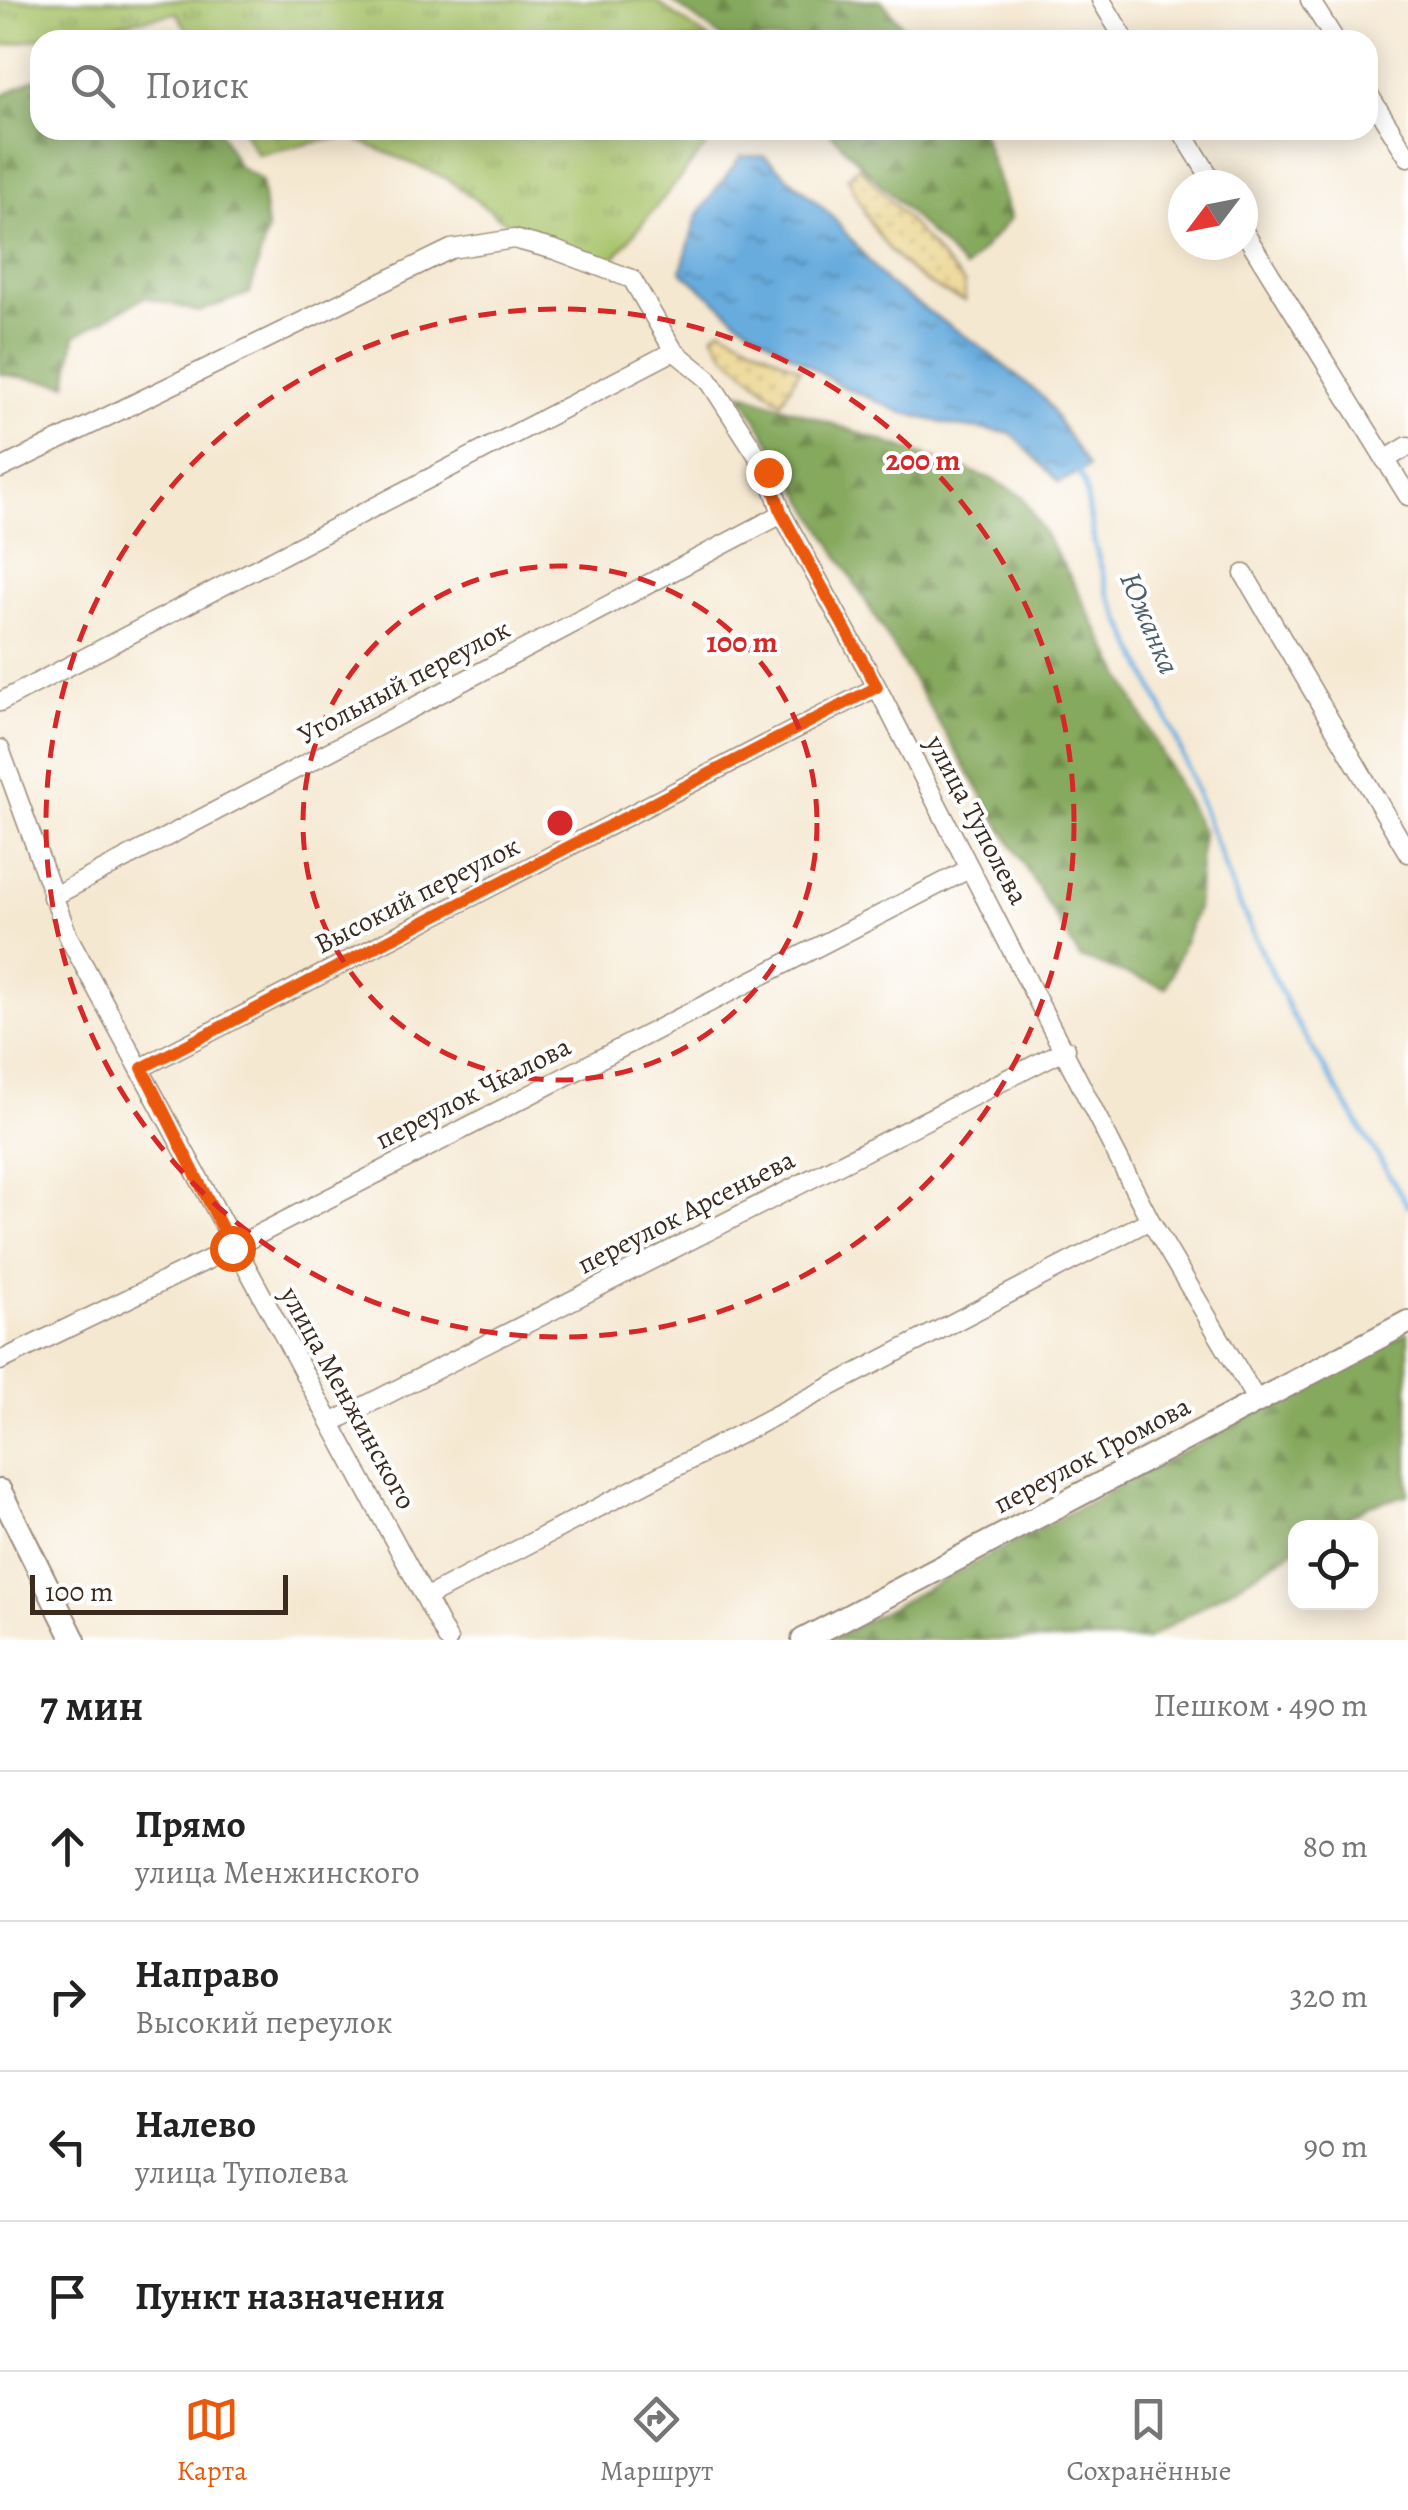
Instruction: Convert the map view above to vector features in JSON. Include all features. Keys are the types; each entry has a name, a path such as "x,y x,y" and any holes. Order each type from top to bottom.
{"street":[{"path":"1100,0 1119,30"},
{"path":"1310,0 1329,30"},
{"path":"1378,109 1408,158"},
{"path":"1187,140 1206,170"},
{"name":"улица Туполева","path":"0,469 450,248 514,240 556,250 632,279 674,352 708,379 768,472 782,514 1066,1049 1150,1220 1257,1401"},
{"path":"1258,254 1408,496"},
{"path":"0,702 674,352"},
{"path":"1386,460 1408,446"},
{"name":"Угольный переулок","path":"52,898 782,514"},
{"path":"1244,574 1408,853"},
{"name":"Высокий переулок","path":"142,1068 877,687"},
{"name":"улица Менжинского","path":"0,748 68,936 142,1068 232,1248 448,1640"},
{"name":"переулок Чкалова","path":"0,1361 232,1248 970,870"},
{"name":"переулок Арсеньева","path":"331,1423 1066,1049"},
{"path":"427,1598 1150,1220"},
{"name":"переулок Громова","path":"803,1640 1408,1322"},
{"path":"0,1491 74,1640"}],"green space":[{"path":"0,0 654,0 696,30 187,30 177,13 86,30 30,30 30,40 0,46"},
{"path":"670,0 881,0 906,30 711,30"},
{"path":"30,81 30,140 224,140 238,166 261,180 267,231 250,293 199,312 145,297 75,336 67,384 0,374 0,97"},
{"path":"249,140 328,140 257,154"},
{"path":"357,140 711,140 610,263 519,232 446,178"},
{"path":"837,140 984,140 1011,218 965,269"},
{"path":"740,392 989,478 1022,496 1071,578 1202,831 1197,909 1166,988 1080,958"},
{"path":"1408,1332 1408,1495 1370,1505 1345,1520 1288,1520 1288,1554 1146,1640 830,1640"}],"sand":[{"path":"859,166 964,283 965,301 923,280 879,237 848,177"},
{"path":"721,328 800,369 781,402 725,354 713,335"}],"water":[{"path":"741,156 764,156 830,214 888,284 977,344 1043,397 1088,467 1059,483 1011,433 955,426 901,412 837,384 737,319 681,271 697,216"}],"waterway":[{"name":"Южанка","path":"1077,470 1085,485 1094,542 1108,592 1175,735 1236,897 1292,1015 1408,1206"}],"route":[{"path":"232,1248 142,1068 877,687 782,514 768,472"}]}
